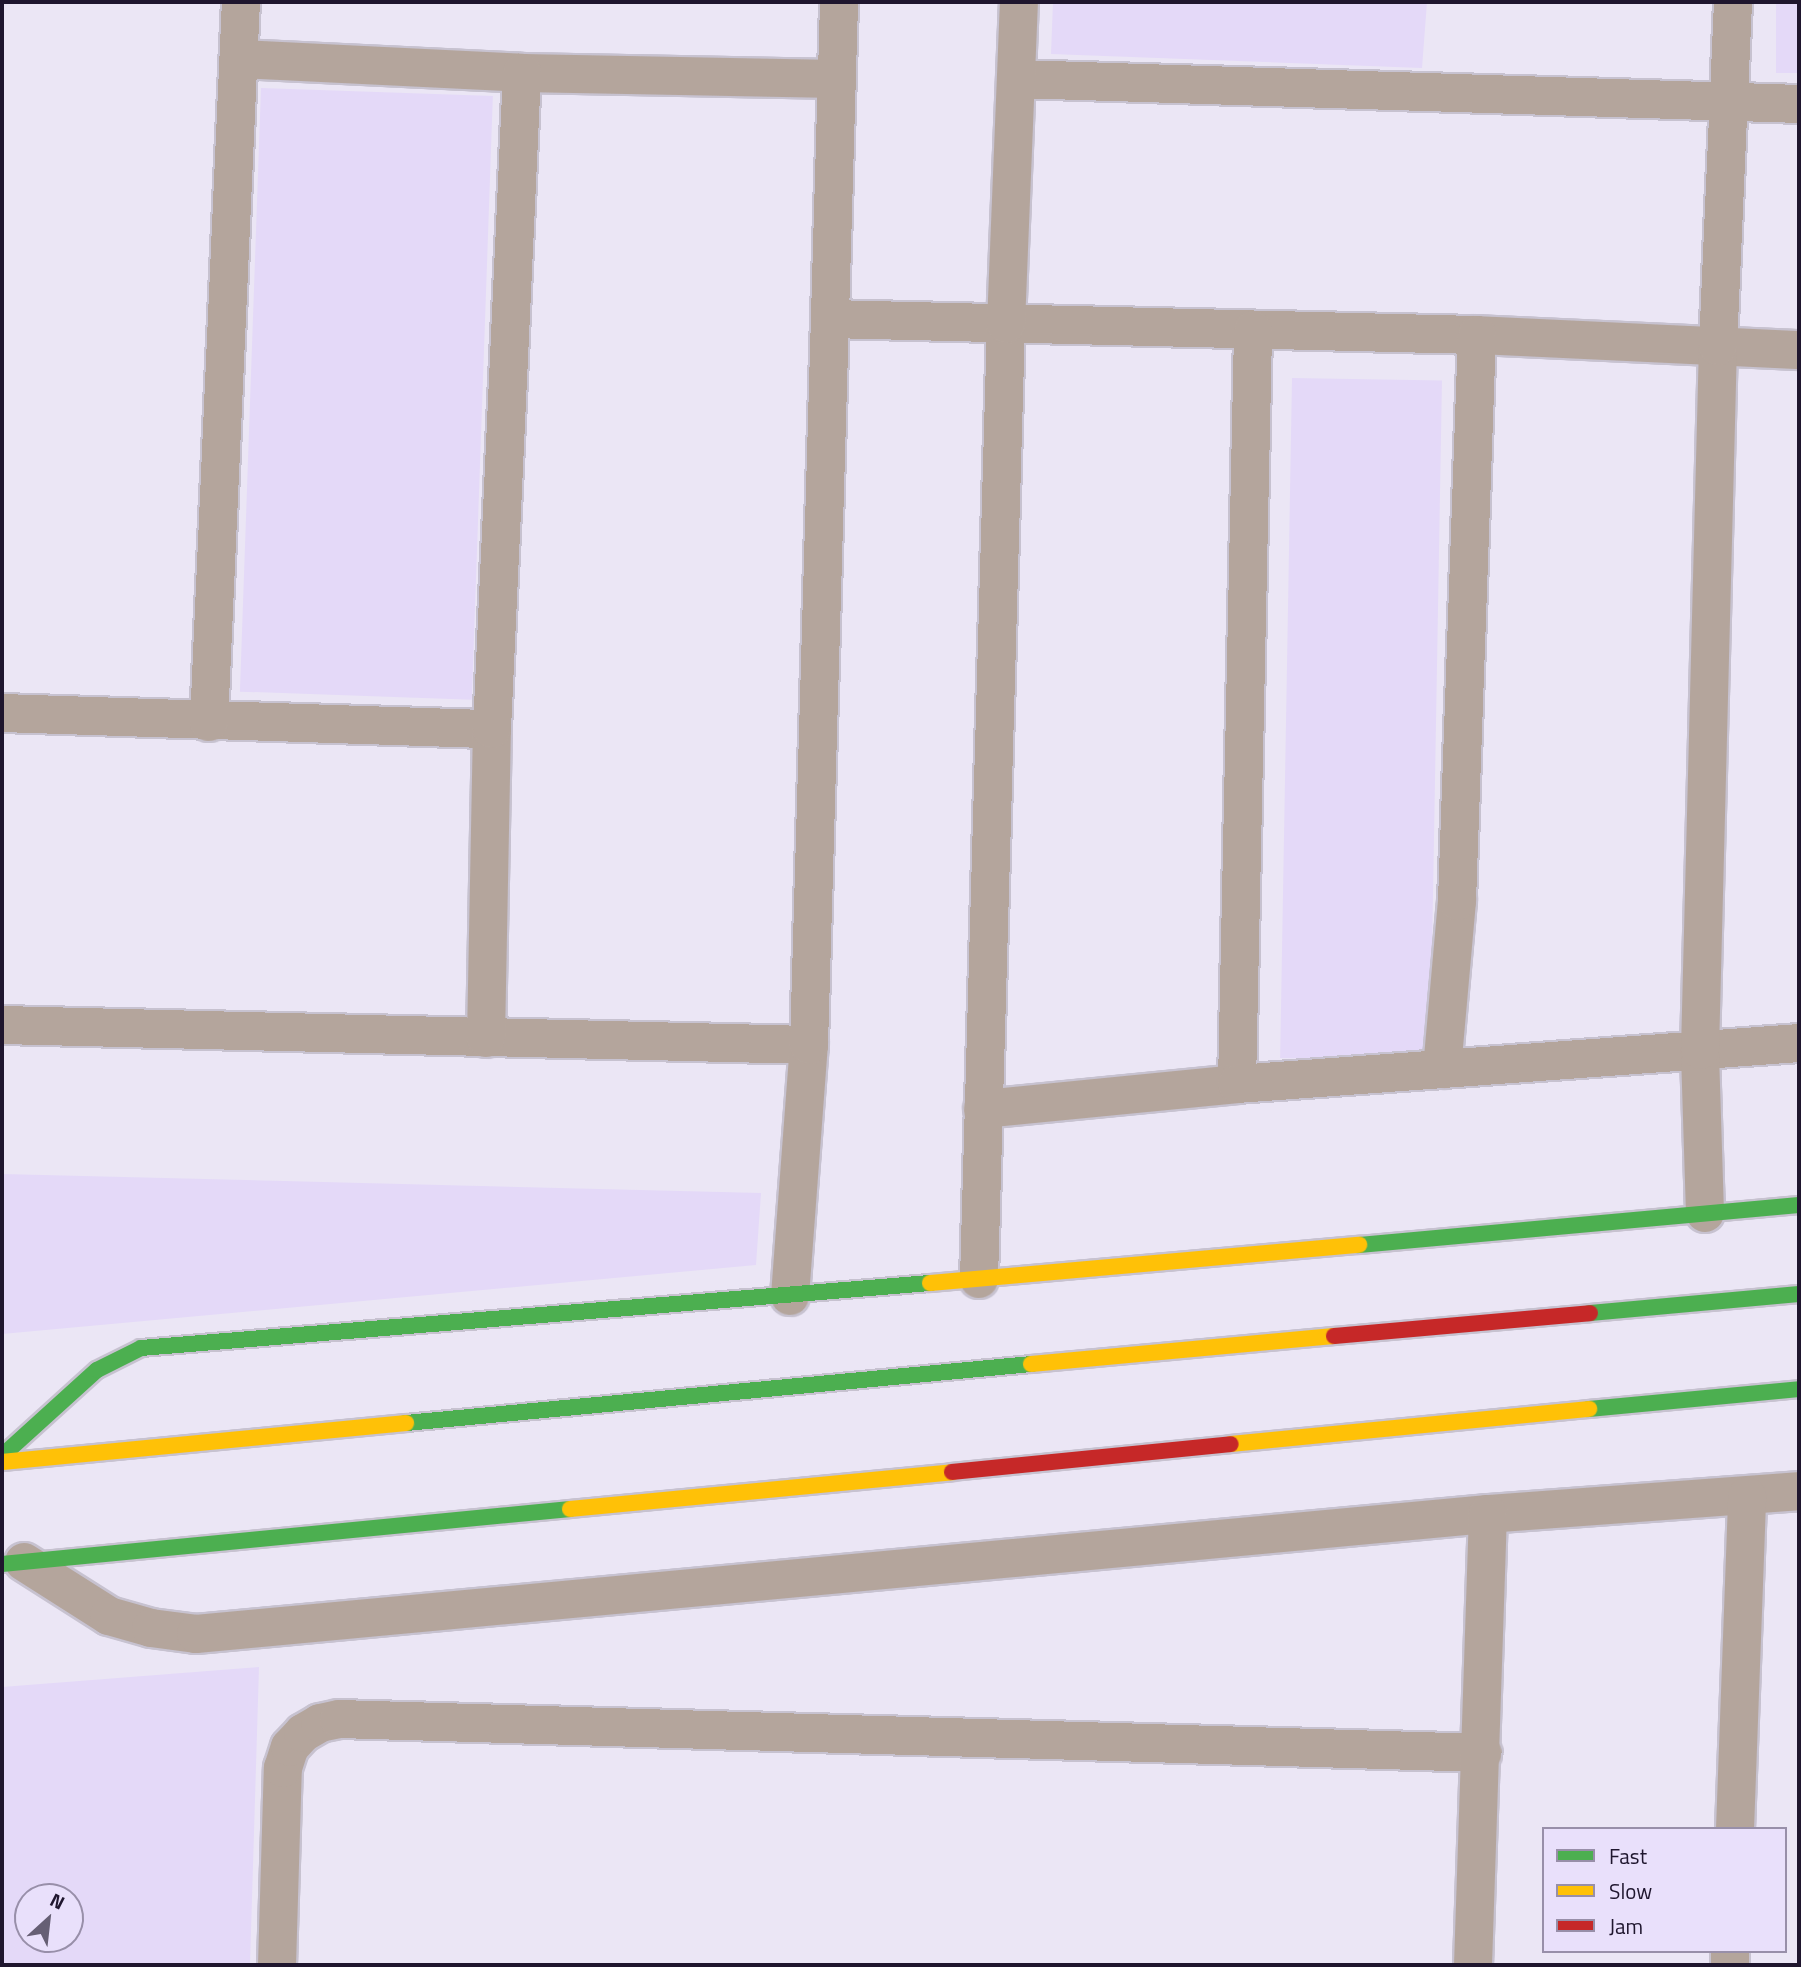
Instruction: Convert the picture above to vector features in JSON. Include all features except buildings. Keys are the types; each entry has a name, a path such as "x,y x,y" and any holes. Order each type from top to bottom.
{"street":[{"path":"209,722 241,2"},
{"path":"790,1296 809,1045 839,2"},
{"path":"979,1279 1006,324 1018,79 1019,2"},
{"path":"1705,1213 1700,1050 1718,346 1733,2"},
{"path":"240,59 522,73 837,79"},
{"path":"486,1038 492,729 522,73"},
{"path":"1018,79 1799,104"},
{"path":"830,318 1476,335 1799,350"},
{"path":"1237,1084 1253,330"},
{"path":"1442,1069 1457,901 1476,335"},
{"path":"2,713 209,722 492,729"},
{"path":"2,1025 809,1045"},
{"path":"983,1110 1237,1084 1799,1043"},
{"path":"2,1456 97,1370 141,1348 790,1296 1799,1205"},
{"path":"2,1462 1799,1294"},
{"path":"13,1563 1799,1389"},
{"path":"13,1563 109,1616 151,1628 196,1634 460,1607 1488,1514 1799,1491"},
{"path":"1734,1827 1746,1496"},
{"path":"1472,1965 1482,1753 1488,1514"},
{"path":"277,1965 283,1768 290,1747 303,1734 320,1723 339,1719 1482,1753"}],"shaded area":[{"path":"1053,2 1427,2 1422,68 1051,54"},
{"path":"1776,2 1799,2 1799,73 1776,73"},
{"path":"261,88 493,96 472,700 240,692"},
{"path":"1292,378 1442,381 1430,1061 1280,1058"},
{"path":"2,1174 761,1193 756,1265 2,1334"},
{"path":"259,1667 250,1965 2,1965 2,1687"}],"traffic: fast":[{"path":"1359,1245 1799,1205"},
{"path":"2,1456 97,1370 141,1348 930,1283"},
{"path":"1590,1313 1799,1294"},
{"path":"406,1423 1031,1364"},
{"path":"1589,1409 1799,1389"},
{"path":"2,1564 570,1509"}],"traffic: slow":[{"path":"930,1283 1359,1245"},
{"path":"1031,1364 1334,1336"},
{"path":"1231,1444 1589,1409"},
{"path":"2,1462 406,1423"},
{"path":"570,1509 952,1472"}],"traffic: jam":[{"path":"1334,1336 1590,1313"},
{"path":"952,1472 1231,1444"}]}
